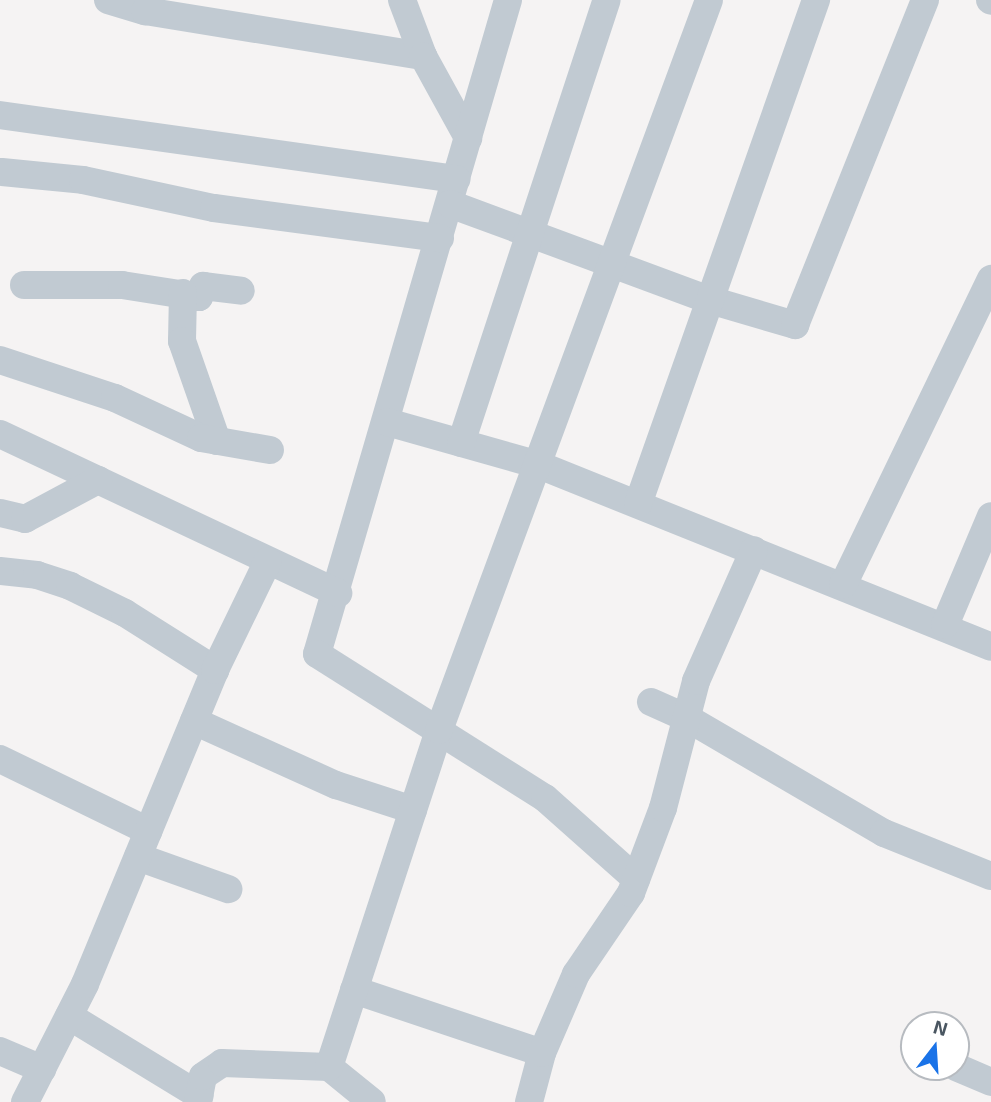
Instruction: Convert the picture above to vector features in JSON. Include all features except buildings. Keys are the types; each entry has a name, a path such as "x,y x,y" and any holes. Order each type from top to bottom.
{"street":[{"path":"108,0 145,10 423,56"},
{"path":"402,0 423,56 467,138"},
{"path":"508,0 338,593 317,653 545,799 636,878"},
{"path":"461,443 607,0"},
{"path":"329,1067 439,730 539,466 709,0"},
{"path":"638,504 816,0"},
{"path":"0,115 454,191 530,233 710,300 795,325 925,0"},
{"path":"2,172 83,180 214,208 440,239"},
{"path":"843,585 991,279"},
{"path":"24,285 122,285 200,297 203,286 241,291"},
{"path":"183,293 182,341 217,441"},
{"path":"0,360 115,398 201,438 270,450"},
{"path":"387,422 539,466 945,625 991,647"},
{"path":"0,434 338,593"},
{"path":"0,513 25,519 98,480"},
{"path":"945,625 991,516"},
{"path":"529,1102 542,1053 576,974 636,878 663,808 696,681 754,550"},
{"path":"25,1102 69,1016 215,670 268,561"},
{"path":"0,571 37,575 70,586 125,613 215,670"},
{"path":"650,702 687,719 884,833 991,876"},
{"path":"194,721 336,785 413,810"},
{"path":"0,759 143,844 228,889"},
{"path":"354,990 542,1053"},
{"path":"69,1016 199,1099 203,1076 222,1063 329,1067 372,1102"},
{"path":"0,1051 42,1069"},
{"path":"970,1073 991,1082"}]}
